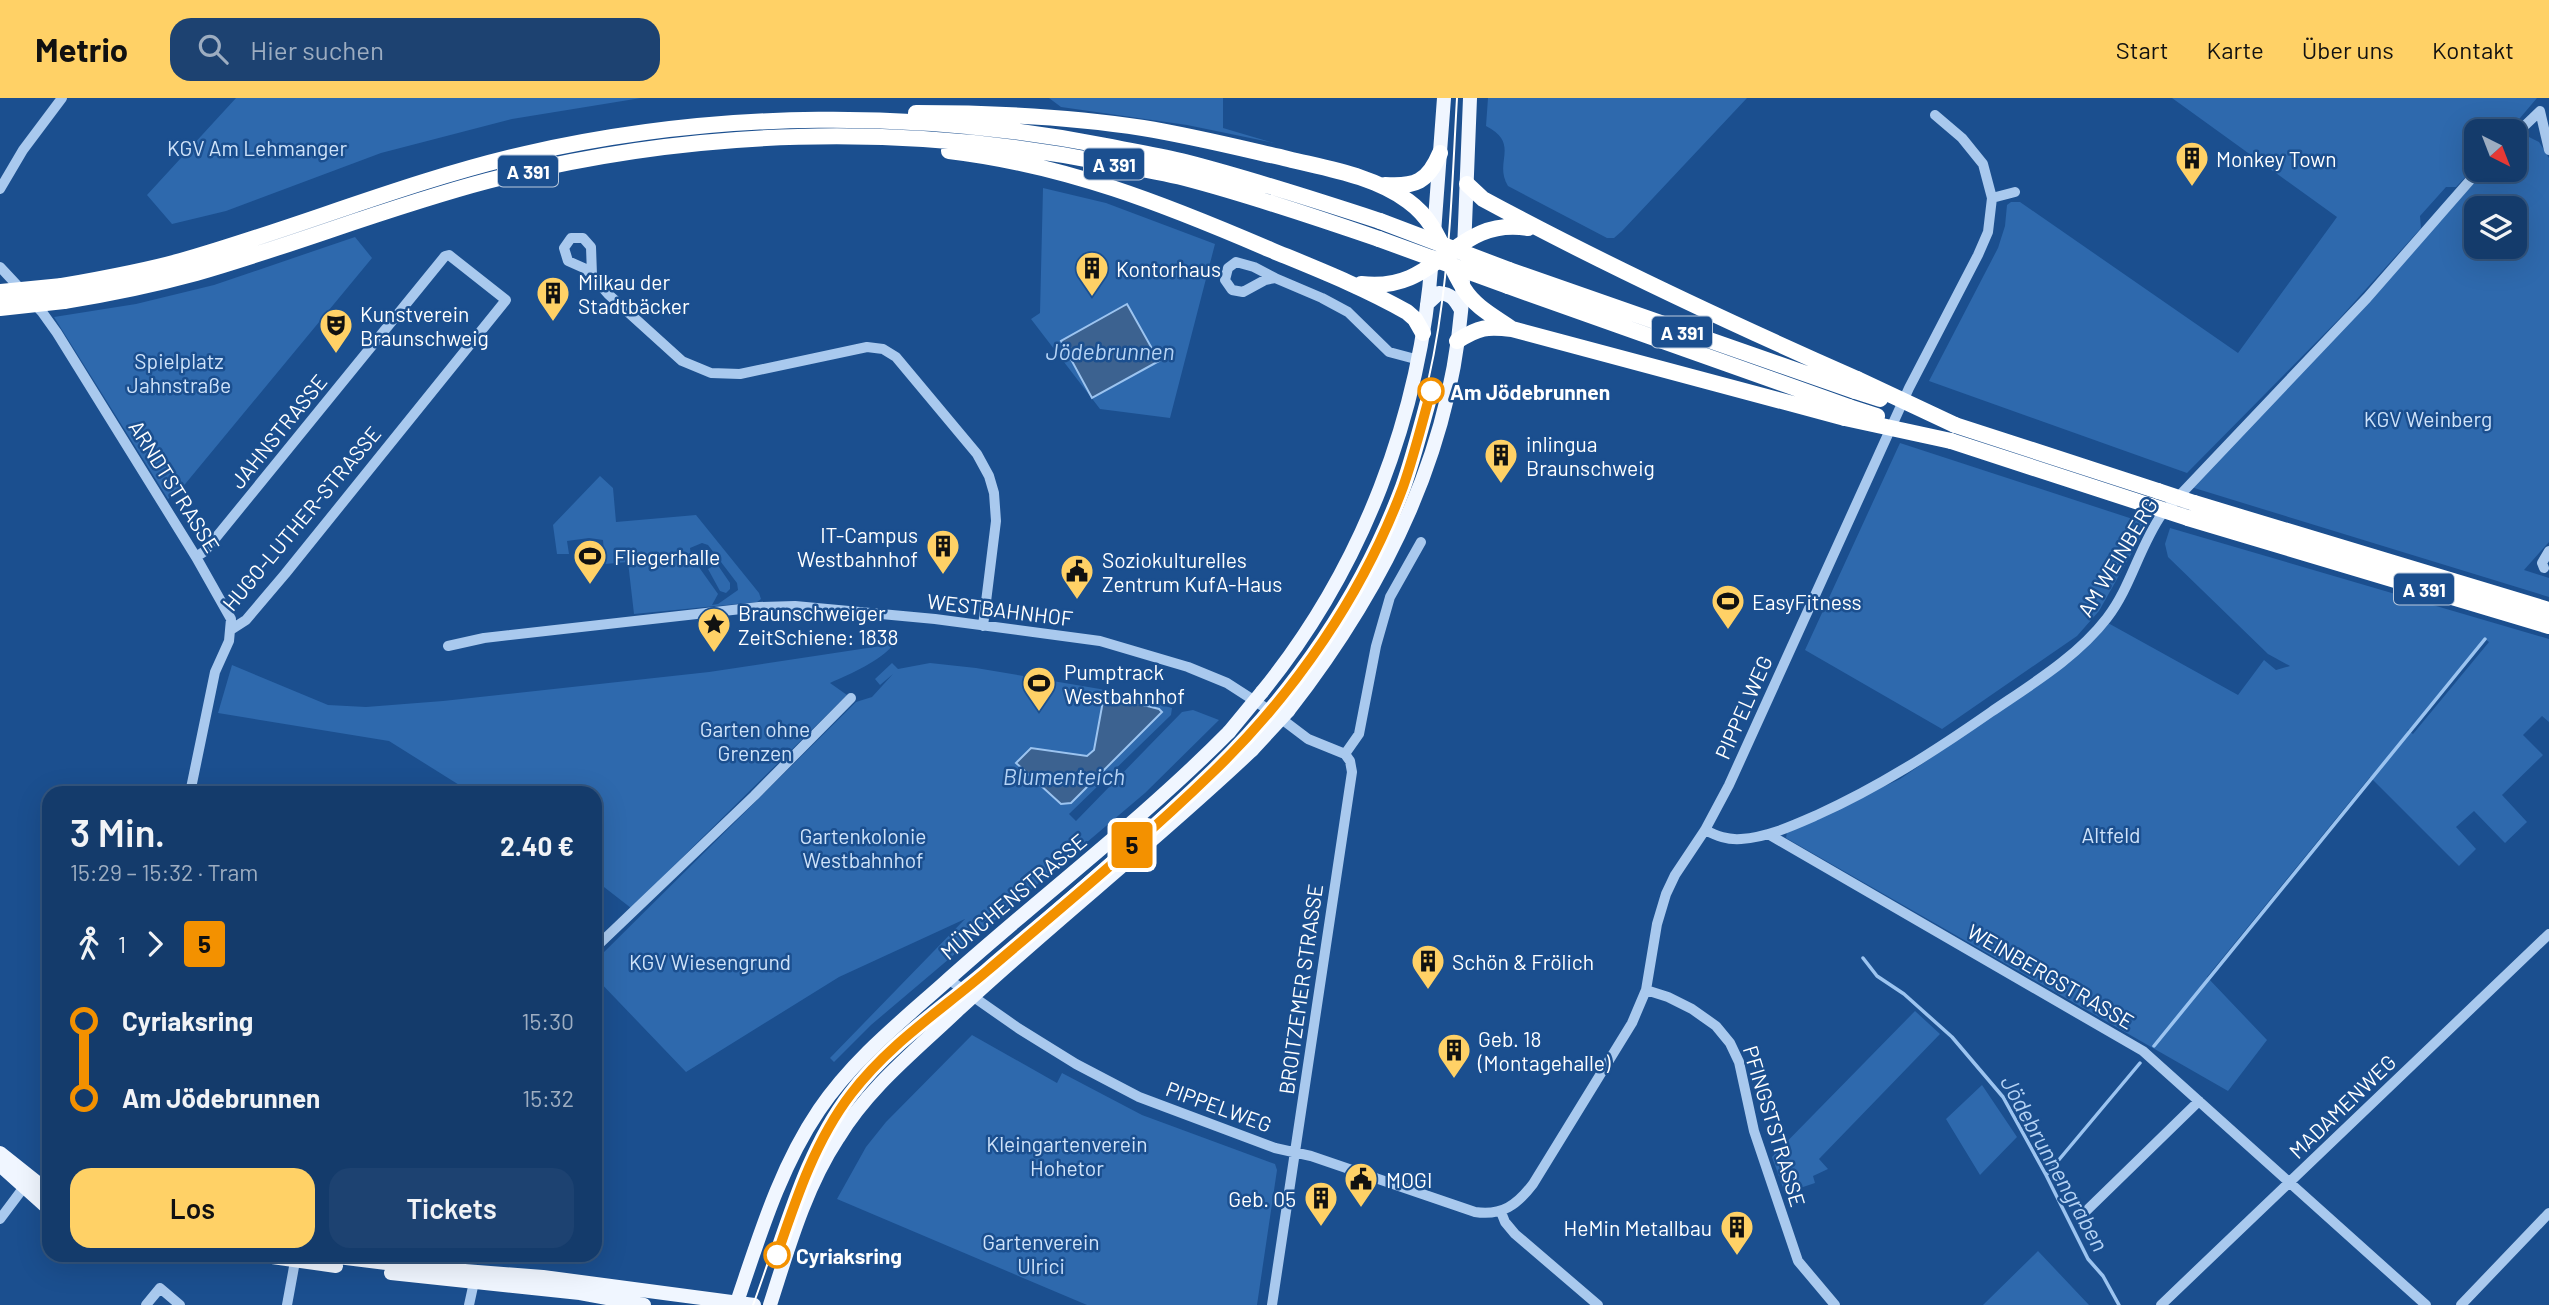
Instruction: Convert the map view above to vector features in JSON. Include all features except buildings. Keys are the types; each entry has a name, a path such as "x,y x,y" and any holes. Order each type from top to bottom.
{"highway":[{"path":"840,128 880,113 995,113 1061,118 1142,128 1235,146 1333,170 1381,185 1399,186 1419,181 1430,174 1440,153"},
{"name":"A 391","path":"0,307 63,294 141,287 199,272 444,193 530,170 695,143 840,128 955,125 1019,131 1182,161 1380,221 1509,278"},
{"path":"840,128 989,156 1088,180 1177,209 1352,283 1407,312 1423,333"},
{"name":"A 391","path":"840,128 1005,146 1183,178 1509,278 1953,433 2549,626"},
{"path":"1467,184 1483,199 1723,320 1852,399"},
{"path":"1381,185 1416,207 1434,228 1463,288 1473,300 1512,329"},
{"path":"1352,283 1394,285 1409,280 1431,268 1478,233 1510,225 1542,230"},
{"name":"A 391","path":"0,292 63,294"},
{"path":"1457,341 1474,330 1489,326 1512,329 1852,399 1953,433"},
{"name":"A 391","path":"2191,510 2549,610"}],"main road":[{"name":"MÜNCHENSTRASSE","path":"737,1304 787,1165 816,1115 859,1061 948,979 1141,814 1228,732 1262,692 1317,616 1355,547 1393,455 1419,360 1431,268 1444,98"},
{"path":"770,1305 806,1202 825,1160 841,1133 874,1089 971,998 1252,750 1288,711 1344,636 1402,532 1438,435 1461,310 1470,98"},
{"path":"1427,304 1440,293 1446,293 1452,296 1461,310"},
{"path":"0,1153 42,1200"},
{"path":"0,1165 42,1189"},
{"path":"332,1262 474,1282 580,1293 644,1305"},
{"path":"414,1262 754,1305"}],"street":[{"path":"0,190 34,134 62,98"},
{"path":"2527,123 2540,111 2549,150"},
{"name":"PIPPELWEG","path":"948,979 971,998 1076,1064 1130,1093 1191,1118 1475,1212 1501,1212 1517,1202 1533,1184 1618,1046 1646,990 1657,924 1666,894 1675,875 1705,830 1732,778 1909,388 1988,232 1992,198 1987,175 1975,152 1935,115"},
{"name":"AM WEINBERG","path":"1705,830 1726,839 1768,834 1844,802 1896,776 2041,677 2085,643 2107,618 2123,593 2154,525 2162,514 2195,476 2367,298 2468,182"},
{"path":"1992,198 2015,192"},
{"name":"JAHNSTRASSE","path":"196,557 205,551 444,256 449,255 506,300"},
{"name":"ARNDTSTRASSE","path":"0,268 42,312 57,332 228,609 232,629"},
{"path":"592,275 608,294 682,361 711,373 740,374 867,347 883,349 896,358 977,454 992,484 996,521 983,626"},
{"path":"1275,278 1348,312 1389,352 1419,360"},
{"name":"HUGO-LUTHER-STRASSE","path":"191,786 215,672 232,629 246,620 277,583 506,300"},
{"name":"BROITZEMER STRASSE","path":"1272,1305 1352,772 1348,757 1359,734 1376,646 1390,597 1421,542"},
{"path":"2544,568 2542,563 2549,551"},
{"name":"WESTBAHNHOF","path":"448,646 484,638 783,606 822,607 983,626 1100,641 1188,667 1243,693 1308,740 1348,757"},
{"path":"602,941 754,796 851,698"},
{"name":"WEINBERGSTRASSE","path":"1768,834 2143,1051 2426,1305"},
{"name":"MADAMENWEG","path":"2161,1305 2549,934"},
{"name":"PFINGSTSTRASSE","path":"1646,990 1692,1009 1716,1026 1730,1043 1739,1062 1754,1131 1798,1261 1835,1305"},
{"path":"2082,1214 2199,1101"},
{"path":"0,1219 27,1182"},
{"path":"1501,1212 1504,1222 1515,1234 1598,1305"},
{"path":"2461,1305 2549,1213"},
{"path":"287,1305 295,1262"},
{"path":"469,1305 474,1282"},
{"path":"146,1305 160,1288 180,1305"}],"green space":[{"name":"KGV Am Lehmanger","path":"236,98 641,98 512,119 381,153 226,211 172,224 147,195"},
{"path":"1049,98 1223,98 1223,128 1274,143 1187,125 1061,107"},
{"path":"1488,98 1747,98 1622,231 1614,238 1607,238 1508,186 1504,177 1502,140 1486,126"},
{"path":"2172,98 2537,98 2519,119 2464,119 2464,179 2456,187 2446,187 2420,216 2421,228 2340,318 2187,473 1929,381 1998,248 2005,226 2007,205 2011,202 2020,202 2238,353 2337,217"},
{"name":"KGV Weinberg","path":"2527,136 2539,142 2549,158 2549,542 2524,570 2549,578 2549,597 2191,487 2475,182 2527,182"},
{"path":"1043,188 1106,203 1215,244 1170,418 1100,409 1031,319 1040,313"},
{"name":"Spielplatz Jahnstraße","path":"355,237 372,258 181,489 168,499 54,317 136,304 214,285"},
{"path":"1900,443 2148,524 2099,611 2077,636 1942,729 1805,650"},
{"path":"600,476 613,488 616,522 696,515 761,599 757,602 634,614 628,562 605,564 603,540 589,538 567,541 569,554 557,554 553,525","holes":["702,543 708,545 737,583 738,590 718,604 712,605 718,594 691,556 690,548"]},
{"name":"Altfeld","path":"2170,528 2549,639 2549,722 2542,716 2523,735 2543,755 2502,795 2527,822 2505,843 2474,811 2456,827 2476,849 2459,866 2370,777 2207,977 2267,1040 2228,1091 1786,838 1787,832 1900,779 1997,713 2108,623 2238,695 2264,660 2276,670 2290,666 2268,654 2168,557 2165,544","holes":["2485,639 2489,642 2413,734 2407,730 2415,728"]},
{"path":"717,564 730,583 730,589 726,593 720,591 708,569"},
{"name":"Garten ohne Grenzen","path":"894,644 873,662 830,683 847,695 631,908 602,885 602,786 461,786 389,741 218,713 232,665 328,705 366,707 709,672"},
{"path":"892,663 898,669 930,663 1100,689 1172,708 1171,715 1069,814 1076,821 1182,712 1193,710 1219,720 1145,793 871,1025 834,1062 830,1058 965,919 839,977 686,1072 602,984 602,954 856,702 872,697 893,674 880,685 875,679","holes":["1105,697 1159,709 1162,712 1071,803 1061,804 1016,764 1031,748 1087,756 1094,750"]},
{"path":"1915,1011 1940,1034 1819,1159 1828,1169 1813,1176 1815,1183 1785,1193 1772,1157"},
{"name":"Kleingartenverein Hohetor","path":"972,1035 1057,1083 1062,1073 1142,1115 1275,1164 1277,1170 1257,1305 1087,1305 837,1199 866,1147 886,1122"},
{"path":"1982,1085 2017,1137 1980,1175 1946,1119"},
{"path":"2038,1251 2089,1305 1983,1305"}],"water":[{"name":"Jödebrunnen","path":"1127,304 1159,361 1092,398 1061,341"},
{"name":"Blumenteich","path":"1108,696 1162,712 1071,803 1061,804 1016,763 1031,748 1087,756 1094,750 1103,701"}],"waterway":[{"path":"2154,1046 2485,639"},
{"name":"Jödebrunnengraben","path":"1863,958 1877,976 1904,994 1952,1037 2003,1097 2088,1259 2103,1276 2119,1305"},
{"path":"2047,1174 2140,1063"}],"tram line":[{"path":"753,1305 782,1222 815,1141 846,1091 861,1073 910,1026 1029,927 1214,763 1272,701 1306,658 1336,612 1386,514 1421,409 1433,356 1445,277 1457,98"},
{"name":"5","path":"777,1255 814,1157 850,1095 869,1073 892,1048 930,1015 984,974 1178,805 1278,703 1330,630 1380,538 1403,487 1431,391"}],"place":[{"name":"Monkey Town","path":"2192,188"},
{"name":"Kontorhaus","path":"1092,298"},
{"name":"Milkau der Stadtbäcker","path":"553,323"},
{"name":"Kunstverein Braunschweig","path":"336,355"},
{"name":"Am Jödebrunnen","path":"1431,391"},
{"name":"inlingua Braunschweig","path":"1501,485"},
{"name":"IT-Campus Westbahnhof","path":"943,576"},
{"name":"Fliegerhalle","path":"590,586"},
{"name":"Soziokulturelles Zentrum KufA-Haus","path":"1077,601"},
{"name":"EasyFitness","path":"1728,631"},
{"name":"Braunschweiger ZeitSchiene: 1838","path":"714,654"},
{"name":"Pumptrack Westbahnhof","path":"1039,713"},
{"name":"Schön & Frölich","path":"1428,991"},
{"name":"Geb. 18 (Montagehalle)","path":"1454,1080"},
{"name":"MOGI","path":"1361,1209"},
{"name":"Geb. 05","path":"1321,1228"},
{"name":"Cyriaksring","path":"777,1255"},
{"name":"HeMin Metallbau","path":"1737,1257"}],"park label":[{"name":"Gartenkolonie Westbahnhof","path":"863,847"},
{"name":"KGV Wiesengrund","path":"710,961"},
{"name":"Gartenverein Ulrici","path":"1041,1253"}]}
